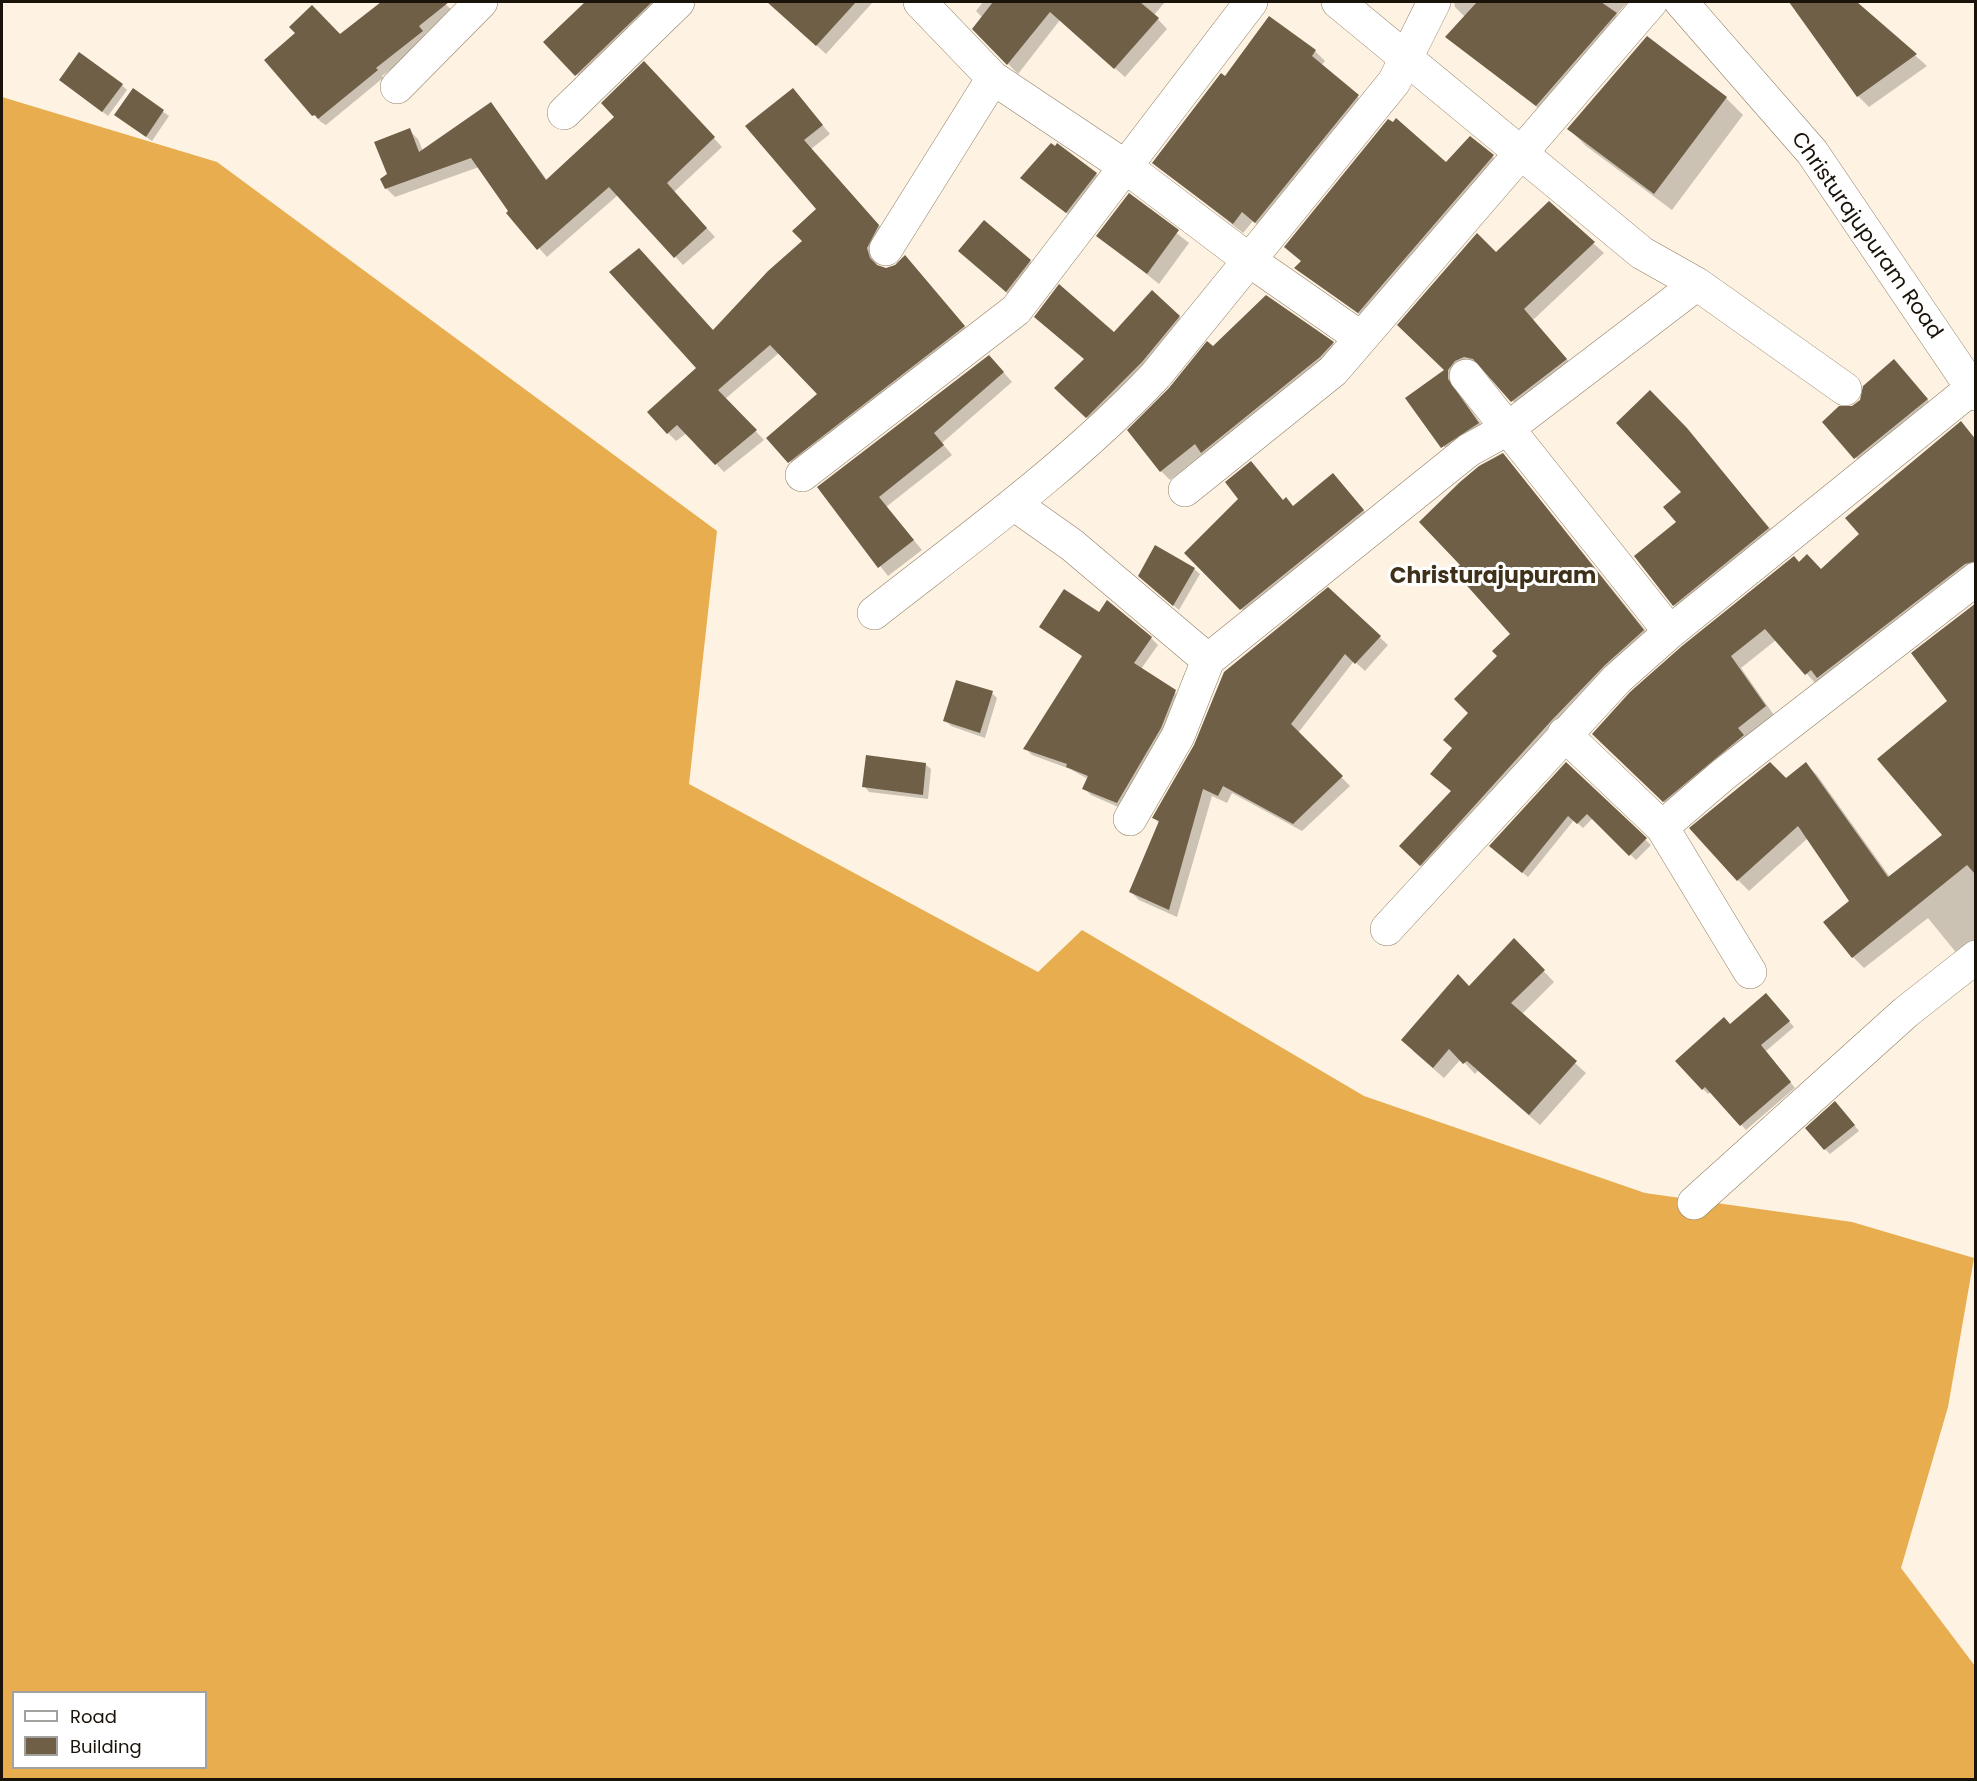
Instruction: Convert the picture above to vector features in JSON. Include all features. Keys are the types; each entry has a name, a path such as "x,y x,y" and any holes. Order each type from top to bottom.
{"street":[{"path":"397,87 481,2"},
{"path":"564,113 678,2"},
{"path":"920,2 993,78 1126,167 1249,260 1361,338"},
{"path":"802,475 1016,310 1251,2"},
{"path":"1338,2 1523,152 1642,253 1697,284 1845,389"},
{"path":"874,613 1014,504 1121,412 1156,375 1394,82 1434,2"},
{"path":"1185,490 1333,371 1651,2"},
{"name":"Christurajupuram Road","path":"1680,2 1812,152 1973,392"},
{"path":"886,249 993,78"},
{"path":"1130,819 1178,736 1208,660 1469,450 1507,429 1697,284"},
{"path":"1466,375 1670,632"},
{"path":"1387,928 1617,679 1670,632 1973,392"},
{"path":"1014,504 1072,545 1208,660"},
{"path":"1662,827 1724,774 1976,579"},
{"path":"1564,735 1662,827 1750,972"},
{"path":"1694,1203 1906,1012 1976,957"}],"shaded area":[{"path":"2,97 217,162 717,531 689,784 1038,972 1082,930 1364,1096 1645,1193 1852,1222 1974,1258 1948,1407 1901,1568 1975,1666 1975,1779 2,1779"}],"building":[{"path":"381,2 449,2 419,26 423,31 376,68 378,70 318,119 315,115 312,116 264,60 295,33 289,27 312,5 340,34"},
{"path":"585,2 652,2 575,76 543,42"},
{"path":"767,2 856,2 816,46"},
{"path":"993,2 1140,2 1159,18 1114,69 1050,12 1007,65 972,29"},
{"path":"1477,2 1601,2 1617,13 1536,106 1445,37"},
{"path":"1789,2 1857,2 1917,54 1857,97"},
{"path":"1269,16 1316,50 1312,56 1359,95 1255,223 1242,212 1233,224 1152,163 1221,73 1225,76"},
{"path":"1647,36 1727,97 1654,194 1567,129"},
{"path":"79,52 123,84 102,112 59,80"},
{"path":"644,61 715,137 667,183 707,228 674,258 609,187 537,250 506,213 508,211 471,158 385,189 380,179 387,174 374,142 410,128 419,152 491,102 546,180 614,117 601,103"},
{"path":"133,88 164,110 146,137 114,115"},
{"path":"793,88 823,125 804,140 879,225 867,248 870,258 877,265 886,268 895,265 905,255 965,326 788,463 766,438 817,394 770,345 718,390 757,430 715,465 677,425 667,434 647,412 696,368 609,272 639,248 713,330 768,271 802,241 792,231 816,209 745,126"},
{"path":"1396,118 1446,162 1470,136 1494,155 1358,313 1294,268 1301,261 1284,247 1388,119 1393,122"},
{"path":"1051,143 1055,146 1057,143 1097,173 1066,213 1020,178"},
{"path":"1129,193 1179,230 1147,274 1096,236"},
{"path":"1549,201 1595,242 1524,309 1567,359 1511,402 1473,359 1464,357 1455,361 1448,370 1448,379 1479,423 1441,448 1405,398 1444,370 1397,325 1477,233 1496,252"},
{"path":"984,220 1031,260 1006,292 958,251"},
{"path":"1059,284 1114,332 1152,290 1180,316 1142,362 1086,418 1054,388 1084,359 1034,317"},
{"path":"1266,295 1334,342 1320,357 1201,453 1195,444 1160,472 1127,430 1169,388 1207,341 1213,346"},
{"path":"989,355 1004,372 934,433 944,445 879,497 914,540 878,568 817,487"},
{"path":"1894,359 1928,399 1854,459 1822,422 1839,406 1852,406 1860,400 1863,386"},
{"path":"1650,390 1687,428 1769,528 1673,606 1634,556 1676,522 1663,507 1681,492 1616,423"},
{"path":"1961,421 1976,440 1976,561 1965,564 1817,678 1811,670 1805,675 1765,629 1731,656 1766,706 1738,728 1744,735 1663,802 1592,734 1630,692 1682,646 1794,556 1799,562 1807,554 1821,569 1859,534 1845,518"},
{"path":"1503,453 1644,630 1605,665 1551,721 1420,866 1399,846 1451,791 1430,774 1452,748 1443,740 1468,713 1454,699 1497,656 1492,651 1510,634 1453,570 1460,565 1419,522 1479,466"},
{"path":"1251,461 1283,500 1286,497 1293,506 1333,473 1364,510 1240,610 1184,553 1238,499 1225,482"},
{"path":"1155,545 1195,568 1173,606 1138,576"},
{"path":"1328,587 1381,636 1355,664 1345,654 1291,724 1343,776 1293,824 1223,786 1218,796 1203,789 1169,910 1129,892 1159,821 1152,818 1194,745 1224,672"},
{"path":"1064,589 1099,612 1107,600 1152,637 1134,663 1176,690 1161,728 1117,803 1082,789 1088,776 1066,767 1067,764 1023,749 1082,656 1039,627"},
{"path":"1976,603 1976,875 1967,865 1852,958 1823,922 1849,901 1798,826 1737,881 1689,828 1770,762 1786,778 1806,762 1888,877 1942,835 1877,759 1947,701 1911,653"},
{"path":"956,680 993,691 980,733 943,721"},
{"path":"866,755 926,763 923,795 862,787"},
{"path":"1566,762 1647,838 1629,856 1587,814 1577,824 1568,816 1522,873 1489,846"},
{"path":"1514,938 1545,970 1511,1003 1577,1061 1529,1115 1467,1061 1463,1064 1449,1049 1433,1068 1401,1040 1458,974 1469,986"},
{"path":"1766,993 1790,1021 1761,1045 1791,1082 1740,1126 1705,1087 1702,1090 1675,1061 1724,1017 1730,1024"},
{"path":"1835,1101 1855,1125 1824,1150 1805,1128"}],"district":[{"name":"Christurajupuram","path":"1493,577"}]}
